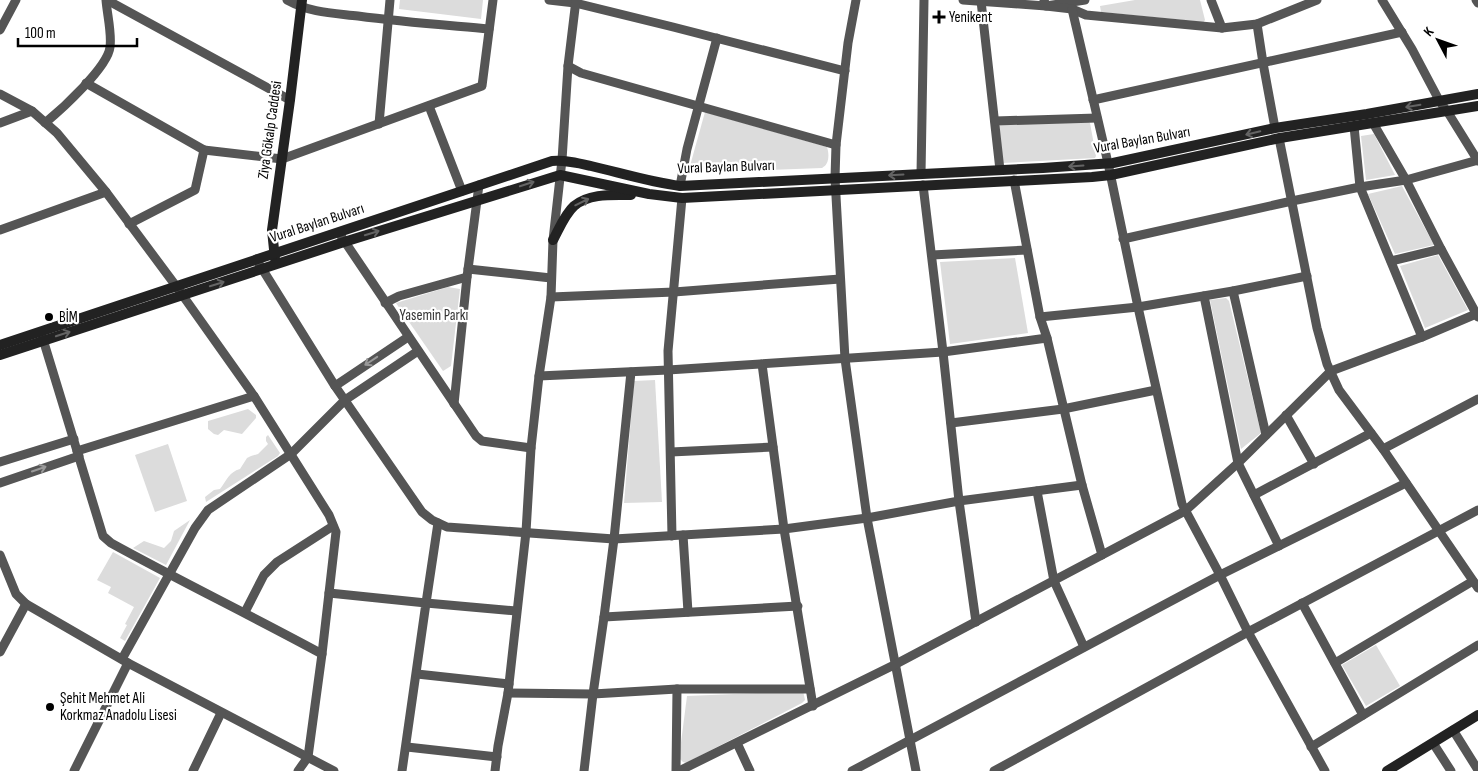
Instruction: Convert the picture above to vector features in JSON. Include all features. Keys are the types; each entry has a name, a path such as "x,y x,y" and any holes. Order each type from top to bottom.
{"main road":[{"name":"Ziya Gökalp Caddesi","path":"277,265 272,230 301,4"},
{"name":"Vural Baylan Bulvarı","path":"0,355 42,336 179,290 274,253 552,160 562,160 656,183 680,186 1108,163 1275,128 1440,102 1478,94"},
{"name":"Vural Baylan Bulvarı","path":"179,290 262,270 344,242 560,175 649,194 682,198 1111,175 1279,138 1478,106"},
{"path":"553,240 574,206 585,200 599,196 649,194"},
{"name":"Vural Baylan Bulvarı","path":"0,344 42,336"},
{"path":"1387,771 1478,715"}],"street":[{"path":"0,30 16,0"},
{"path":"45,123 69,103 108,55 110,45 106,0"},
{"path":"106,0 290,100"},
{"path":"288,0 316,11 388,20 489,29"},
{"path":"379,124 390,0"},
{"path":"86,83 204,150 282,160 482,86 493,0"},
{"path":"549,0 576,2 845,71"},
{"path":"856,0 836,145 835,178 845,359 867,518 916,771"},
{"path":"921,174 924,0"},
{"path":"963,0 1045,3 1085,0"},
{"path":"1211,0 1222,28"},
{"path":"1045,3 1072,9 1086,15 1222,28 1258,24 1318,0"},
{"path":"1123,239 1292,201 1406,180 1478,161 1440,102 1412,49 1382,0"},
{"path":"981,1 1000,170"},
{"path":"495,771 509,689 526,532 531,448 539,376 551,297 553,240 562,160 568,66 576,2"},
{"path":"1072,9 1111,175 1123,239 1182,504 1248,632 1324,771"},
{"path":"1258,24 1275,128"},
{"path":"1093,100 1402,32"},
{"path":"680,186 687,149 718,38"},
{"path":"568,66 581,74 836,145"},
{"path":"0,94 32,111 57,133 106,192 179,290 254,396 329,515 336,532 322,654 308,757 298,771"},
{"path":"429,106 462,191"},
{"path":"0,123 32,111"},
{"path":"995,121 1097,118"},
{"path":"677,689 677,771 896,664 1185,511 1238,463 1331,371 1422,338 1477,315 1440,249 1406,180 1373,123"},
{"path":"1354,126 1360,187 1422,338"},
{"path":"1279,138 1317,328 1327,364 1339,390 1383,449 1476,584 1335,663"},
{"path":"129,224 195,190 204,150"},
{"path":"1014,180 1040,316 1082,485 1102,555"},
{"path":"454,404 467,273 479,185"},
{"path":"923,185 959,501 976,622"},
{"path":"0,230 106,192"},
{"path":"672,536 668,351 682,198"},
{"path":"338,232 476,436 482,441 531,448"},
{"path":"1391,261 1440,249"},
{"path":"932,255 1027,250"},
{"path":"256,260 344,400 422,512 432,520 447,527 614,539 784,529 867,518 959,501 1082,485"},
{"path":"385,303 399,296 467,273 551,278"},
{"path":"1040,316 1138,307 1307,276"},
{"path":"551,297 674,292 840,279"},
{"path":"1233,291 1266,435"},
{"path":"1204,296 1238,463 1279,546"},
{"path":"42,336 103,536 111,543 168,574 245,612 322,654"},
{"path":"335,386 408,336"},
{"path":"539,376 668,370 943,352 1047,338"},
{"path":"74,771 168,574 208,510 291,454 344,400 418,351"},
{"path":"762,364 784,529 798,606 812,706"},
{"path":"584,771 614,539 631,372"},
{"path":"951,423 1063,410 1156,390"},
{"path":"0,483 78,453 254,396"},
{"path":"1383,449 1478,399"},
{"path":"1286,415 1314,464"},
{"path":"1254,495 1371,433"},
{"path":"0,462 74,439"},
{"path":"671,452 773,447"},
{"path":"852,771 1220,575 1406,482"},
{"path":"1037,491 1054,581 1084,647"},
{"path":"994,771 1248,632 1478,510"},
{"path":"402,771 438,523"},
{"path":"245,612 264,574 277,562 333,526"},
{"path":"683,535 688,612"},
{"path":"0,555 16,594 26,604 125,661 334,771"},
{"path":"329,593 516,611"},
{"path":"1302,603 1363,715"},
{"path":"0,652 26,604"},
{"path":"604,617 798,606"},
{"path":"1311,747 1478,645"},
{"path":"417,674 509,689 593,694 677,689 810,689"},
{"path":"193,771 221,712"},
{"path":"1453,730 1478,770"},
{"path":"737,743 750,771"},
{"path":"1433,743 1451,771"},
{"path":"407,746 497,756"}],"green space":[{"path":"400,0 483,0 481,19 399,9"},
{"path":"1135,0 1200,0 1205,20 1203,23 1101,12 1100,6"},
{"path":"705,112 827,147 828,161 822,168 688,173"},
{"path":"1087,121 1090,123 1095,158 1003,163 999,126 1002,124"},
{"path":"1374,134 1395,175 1366,180 1361,136"},
{"path":"1402,186 1434,245 1395,254 1368,194"},
{"path":"1438,255 1468,310 1425,328 1400,266"},
{"path":"1015,258 1028,333 950,344 940,262"},
{"name":"Yasemin Parkı","path":"448,287 460,289 451,366 443,371 396,303"},
{"path":"1226,298 1229,301 1261,433 1241,449 1210,300"},
{"path":"655,380 662,502 624,503 634,381"},
{"path":"248,409 256,415 256,418 242,434 224,430 218,435 208,429 208,421"},
{"path":"268,435 280,453 278,456 206,502 205,497 214,490 220,489 231,474 240,469 247,458 258,454 268,444 266,437"},
{"path":"168,444 187,501 155,512 135,455"},
{"path":"190,520 166,565 133,548 144,541 164,548 171,541 174,531"},
{"path":"113,552 160,578 125,641 120,638 134,607 108,593 111,587 97,580"},
{"path":"1376,645 1400,686 1366,706 1342,665"},
{"path":"803,691 805,700 802,703 686,763 679,758 687,696"}],"place":[{"name":"Yenikent","path":"939,17"},
{"name":"BİM","path":"49,317"},
{"name":"Şehit Mehmet Ali Korkmaz Anadolu Lisesi","path":"50,707"}]}
